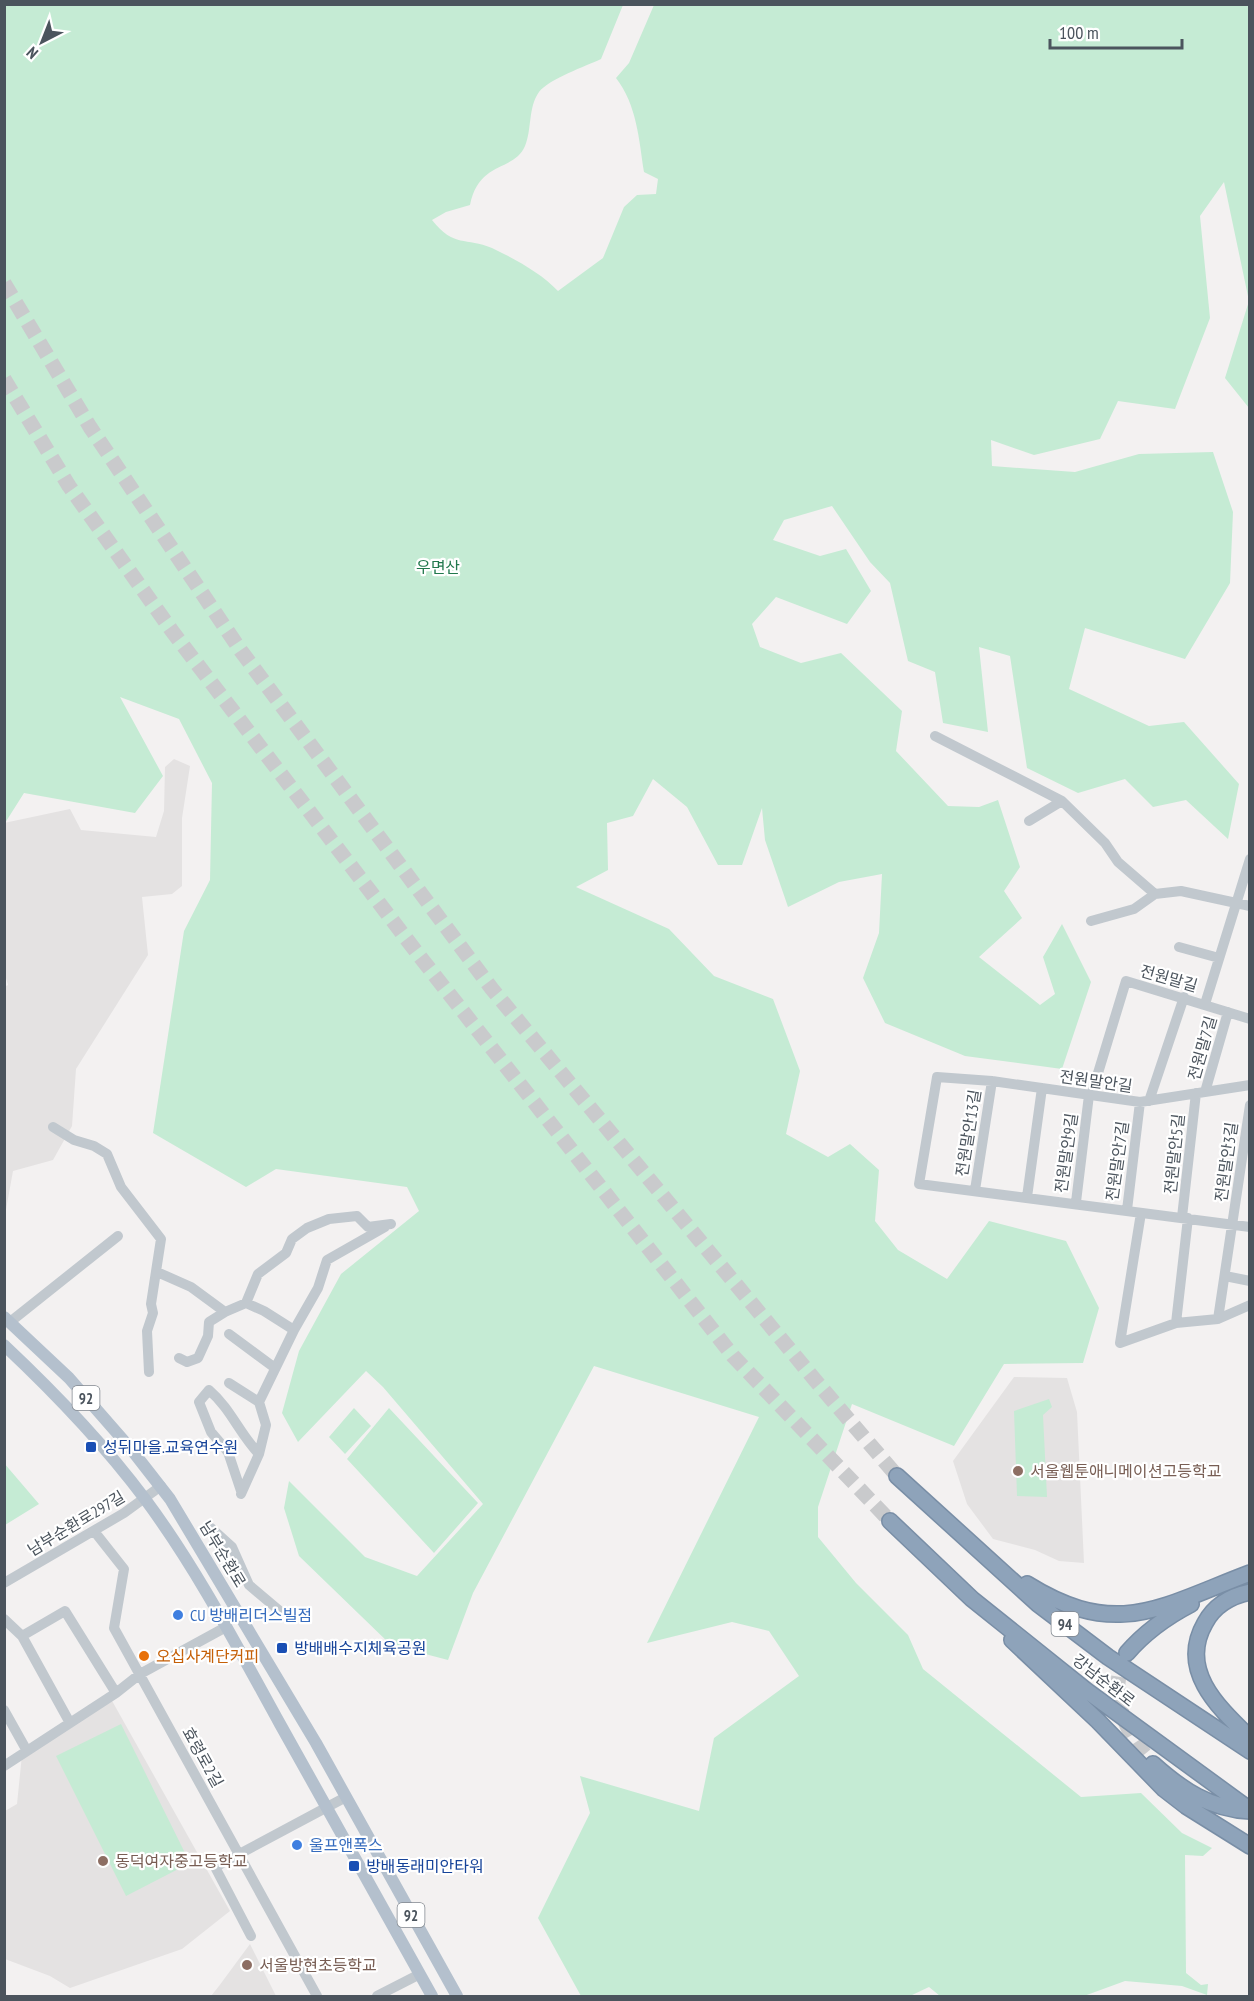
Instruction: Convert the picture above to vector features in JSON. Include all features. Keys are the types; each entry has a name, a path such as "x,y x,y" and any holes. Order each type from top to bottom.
{"highway":[{"name":"강남순환로","path":"897,1476 1038,1604 1108,1657 1250,1751"},
{"name":"강남순환로","path":"890,1521 972,1599 1095,1697 1250,1810"},
{"path":"992,1562 1062,1604 1078,1611 1116,1616 1151,1610 1250,1573"},
{"path":"1127,1653 1140,1638 1165,1618 1250,1573"},
{"path":"1250,1592 1232,1598 1211,1612 1197,1639 1195,1653 1198,1673 1205,1688 1250,1738"},
{"path":"972,1599 1164,1789 1186,1806 1250,1846"},
{"path":"1153,1764 1197,1797 1227,1809 1250,1810"}],"main road":[{"name":"남부순환로","path":"7,1320 69,1378 161,1486 316,1743 457,1996"},
{"name":"92","path":"4,1345 47,1386 145,1499 226,1627 432,1996"},
{"path":"296,1753 306,1760 313,1758 316,1743"},
{"path":"348,1845 350,1833 354,1828 366,1833"}],"street":[{"path":"935,736 1062,801 1106,843 1118,862 1155,894"},
{"path":"1029,820 1062,801"},
{"path":"1204,1004 1250,859"},
{"path":"1091,921 1134,909 1155,894 1181,891 1250,906"},
{"path":"1179,947 1219,958"},
{"name":"전원말길","path":"1090,1096 1126,981 1250,1019"},
{"name":"전원말안7길","path":"1076,1202 1127,1210 1144,1101 1184,998"},
{"name":"전원말7길","path":"1200,1093 1228,1012"},
{"name":"전원말안길","path":"937,1077 992,1081 1090,1096 1144,1101 1250,1085"},
{"name":"전원말안9길","path":"937,1077 919,1184 1076,1202 1090,1096"},
{"name":"전원말안13길","path":"975,1190 992,1081"},
{"path":"1028,1197 1042,1088"},
{"name":"전원말안5길","path":"1176,1323 1185,1218 1200,1093"},
{"name":"전원말안3길","path":"1218,1319 1250,1105"},
{"path":"53,1127 74,1140 94,1146 107,1154 121,1187 161,1239 158,1272 151,1304 153,1312 147,1331 149,1372"},
{"name":"전원말안5길","path":"1127,1210 1185,1218"},
{"name":"전원말안7길","path":"1141,1213 1120,1343 1176,1323"},
{"path":"179,1358 187,1362 198,1358 208,1336 209,1322 246,1303 258,1274 286,1253 292,1239 307,1228 329,1219 357,1216 368,1227 391,1224 327,1260 318,1288 294,1330 259,1402"},
{"name":"전원말안3길","path":"1185,1218 1233,1223"},
{"path":"1233,1223 1250,1227"},
{"path":"7,1320 118,1236"},
{"path":"158,1272 191,1287 225,1312"},
{"path":"1225,1276 1250,1281"},
{"path":"246,1303 264,1311 294,1330"},
{"path":"1176,1323 1218,1319 1250,1305"},
{"path":"229,1334 275,1368"},
{"path":"229,1383 259,1402 266,1425 259,1454 241,1494 228,1452 211,1432 198,1402 209,1390 226,1404 243,1437 259,1454"},
{"name":"남부순환로297길","path":"4,1583 94,1531 145,1499 161,1486"},
{"path":"211,1528 232,1547 249,1585 281,1612"},
{"name":"효령로2길","path":"94,1531 124,1569 114,1628 317,1996"},
{"path":"22,1636 65,1611 116,1693"},
{"path":"4,1619 22,1636 70,1723"},
{"path":"4,1766 116,1693 140,1674 226,1627"},
{"path":"4,1710 27,1751"},
{"path":"251,1936 215,1867 345,1797"},
{"path":"377,1996 420,1974"}],"shaded area":[{"path":"174,759 190,766 182,818 182,886 172,894 142,897 148,955 76,1069 72,1126 53,1160 13,1171 5,1215 4,987 8,985 4,971 4,823 70,809 81,830 156,837 164,811 165,767"},
{"name":"서울웹툰애니메이션고등학교","path":"1014,1377 1067,1378 1077,1412 1084,1563 1059,1561 1035,1550 993,1539 967,1504 953,1461"},
{"name":"동덕여자중고등학교","path":"111,1699 230,1911 182,1949 70,1988 50,1976 5,1959 5,1811 17,1804 22,1755"},
{"name":"서울방현초등학교","path":"250,1944 276,1996 211,1996 219,1986"}],"green space":[{"name":"우면산","path":"5,4 623,5 601,59 559,78 539,92 533,105 527,140 520,154 488,173 481,180 474,191 470,205 446,212 432,220 447,235 492,248 519,262 536,272 558,291 603,258 624,207 637,195 656,194 658,179 644,172 633,111 616,78 629,63 654,5 1249,5 1249,301 1224,182 1200,216 1210,318 1175,409 1118,401 1100,439 1034,455 991,440 992,466 1075,472 1139,454 1213,452 1233,512 1230,583 1185,659 1085,628 1069,689 1149,726 1184,722 1239,784 1228,839 1186,800 1153,807 1125,779 1078,793 1027,768 1010,656 979,647 988,732 943,723 935,672 908,661 890,583 870,562 832,506 784,520 773,540 820,556 846,549 871,591 847,624 776,597 752,624 760,647 801,663 841,653 902,711 896,751 948,806 979,807 998,800 1020,867 1004,891 1022,918 979,957 1040,1005 1055,994 1043,957 1062,924 1091,982 1062,1069 965,1056 885,1023 863,978 879,933 882,874 839,882 788,907 765,840 762,808 742,865 718,865 687,807 653,779 633,816 607,823 608,870 576,887 669,929 714,976 773,999 800,1071 786,1134 828,1157 850,1144 879,1170 875,1221 898,1250 947,1279 989,1221 1066,1241 1099,1308 1083,1363 1004,1364 954,1446 852,1404 818,1507 818,1537 856,1583 908,1635 923,1669 1081,1797 1141,1793 1182,1833 1212,1848 1203,1856 1185,1855 1186,1973 1201,1985 1208,1984 1207,1995 1182,1986 1125,1981 1084,1996 940,1996 929,1987 910,1996 581,1996 538,1918 590,1813 580,1776 699,1811 714,1738 799,1676 769,1631 732,1622 647,1643 759,1417 594,1366 473,1593 448,1660 391,1645 299,1556 284,1508 289,1481 365,1557 417,1576 483,1504 383,1387 366,1371 298,1442 282,1413 299,1351 341,1274 419,1211 407,1187 276,1169 246,1187 153,1133 184,931 210,880 212,783 179,719 120,697 163,776 135,813 24,793 5,823"},
{"path":"1249,301 1249,408 1225,378"},
{"path":"1049,1399 1052,1407 1043,1415 1047,1497 1017,1496 1014,1411"},
{"path":"354,1408 371,1426 345,1454 329,1437"},
{"path":"389,1408 478,1503 434,1553 347,1459"},
{"path":"4,1463 39,1504 5,1525 4,1525"},
{"path":"121,1724 190,1863 126,1896 56,1756"}],"tunnel":[{"path":"4,283 90,427 241,651 492,989 897,1476"},
{"path":"4,379 69,486 172,631 421,958 733,1356 890,1521"},
{"path":"1126,1655 1120,1669 1118,1684 1122,1713 1127,1727 1143,1753 1153,1764"}],"place":[{"name":"성뒤마을.교육연수원","path":"91,1447"},
{"name":"서울웹툰애니메이션고등학교","path":"1018,1471"},
{"name":"CU 방배리더스빌점","path":"178,1615"},
{"name":"방배배수지체육공원","path":"282,1648"},
{"name":"오십사계단커피","path":"144,1656"},
{"name":"울프앤폭스","path":"297,1845"},
{"name":"동덕여자중고등학교","path":"103,1861"},
{"name":"방배동래미안타워","path":"354,1866"},
{"name":"서울방현초등학교","path":"247,1965"}]}
